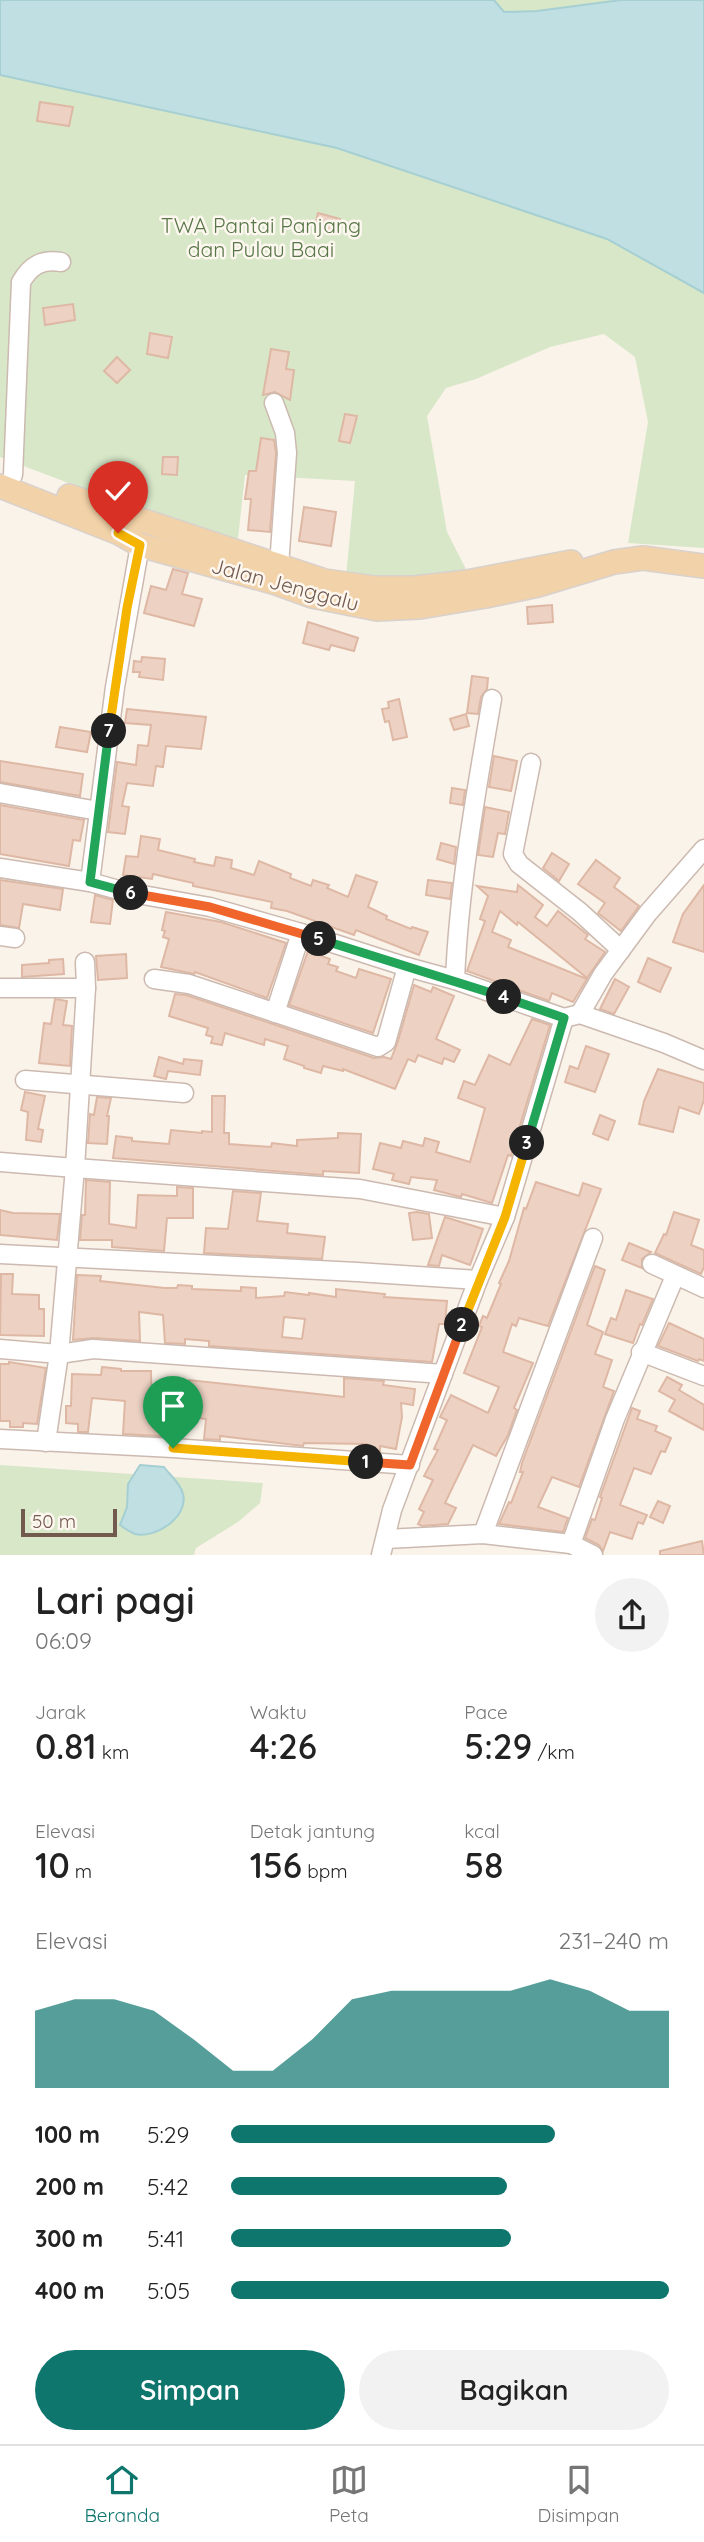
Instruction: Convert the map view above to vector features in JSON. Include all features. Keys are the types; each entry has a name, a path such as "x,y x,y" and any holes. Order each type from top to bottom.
{"main road":[{"name":"Jalan Jenggalu","path":"4,477 54,498 140,545 276,583 312,596 377,609 420,607 486,596 538,585 644,554 704,566"},
{"name":"Jalan Jenggalu","path":"54,498 325,581 375,588 414,588 467,582 603,555 644,554 704,558"}],"street":[{"path":"4,477 22,282 26,273 35,265 46,260 61,262"},
{"path":"274,402 285,433 287,453 279,566"},
{"path":"98,884 98,811 115,687 140,545"},
{"path":"455,980 457,925 492,699"},
{"path":"531,763 513,854 519,864 580,912 621,950"},
{"path":"0,793 98,811"},
{"path":"593,1555 571,1544 483,1535 383,1547 392,1510 478,1280 505,1217 572,1016 648,913 701,859"},
{"path":"0,868 98,884 126,892 210,907 664,1043 704,1060"},
{"path":"275,1013 301,933"},
{"path":"46,1441 59,1353 82,1084 85,962"},
{"path":"154,979 189,984 377,1047 386,1042 407,967"},
{"path":"0,988 86,988"},
{"path":"25,1080 184,1093"},
{"path":"0,1162 360,1188 505,1217"},
{"path":"483,1535 593,1238"},
{"path":"0,1254 478,1280"},
{"path":"652,1264 704,1288"},
{"path":"571,1544 641,1352 675,1276"},
{"path":"0,1349 59,1353 93,1349 443,1374"},
{"path":"641,1352 704,1376"},
{"path":"0,1439 410,1465"}],"green space":[{"name":"TWA Pantai Panjang dan Pulau Baai","path":"0,0 704,0 704,548 628,543 648,422 635,357 604,334 550,347 476,379 446,388 427,416 447,532 469,575 409,581 346,577 355,481 245,475 237,547 0,457"},
{"path":"0,1465 263,1483 260,1503 238,1522 196,1548 194,1555 0,1555"}],"water":[{"path":"0,0 494,0 504,12 537,11 621,0 704,0 704,293 607,239 337,148 0,75"},
{"path":"140,1465 164,1467 183,1494 181,1511 176,1518 161,1530 143,1535 135,1534 120,1525 127,1507 128,1484"}],"building":[{"path":"40,102 73,107 69,126 37,121"},
{"path":"318,213 340,219 337,232 315,226"},
{"path":"73,304 75,320 45,325 43,308"},
{"path":"150,333 172,337 168,358 147,354"},
{"path":"271,349 289,352 286,369 294,370 290,400 275,392 263,395"},
{"path":"117,357 130,370 117,383 104,371"},
{"path":"345,414 357,416 350,443 339,441"},
{"path":"261,438 274,440 276,453 270,532 248,530 251,499 245,499 249,471 256,471"},
{"path":"163,457 178,457 177,475 162,474"},
{"path":"304,507 336,512 331,546 299,541"},
{"path":"173,569 188,573 182,594 202,599 194,626 144,613 151,586 166,590"},
{"path":"552,605 553,622 528,624 527,607"},
{"path":"308,622 358,638 354,651 331,645 329,650 303,643"},
{"path":"142,657 165,659 163,680 139,677 140,672 133,672 134,661 141,662"},
{"path":"472,676 488,678 478,714 467,713"},
{"path":"399,699 407,737 393,740 389,721 385,722 382,709 389,708 388,702"},
{"path":"127,709 206,717 201,749 166,746 163,767 156,766 153,786 127,783 122,806 129,807 125,834 108,832 117,762 136,765 138,745 148,746 151,725 125,723"},
{"path":"466,714 469,726 454,730 450,719"},
{"path":"60,727 91,732 87,752 56,747"},
{"path":"494,756 517,761 511,791 489,787"},
{"path":"0,761 83,774 80,796 0,782"},
{"path":"452,788 465,790 463,805 450,803"},
{"path":"0,805 84,820 80,841 73,840 69,866 0,854"},
{"path":"485,807 509,812 505,834 498,833 493,857 478,855"},
{"path":"141,836 160,839 158,850 195,859 194,862 214,866 216,857 232,860 231,868 254,875 259,861 291,874 290,878 311,886 313,880 329,885 327,888 348,897 356,875 377,882 368,907 387,916 386,919 411,929 412,927 428,932 419,955 356,930 354,935 271,908 272,902 193,886 193,883 153,874 152,879 123,875 126,856 138,857"},
{"path":"441,843 456,847 454,864 437,859"},
{"path":"552,853 569,864 559,881 543,868"},
{"path":"596,860 620,878 614,887 639,906 621,931 598,913 605,903 578,884"},
{"path":"0,880 63,889 60,910 23,904 19,928 0,925"},
{"path":"428,880 452,883 450,899 426,895"},
{"path":"518,885 543,905 535,917 547,926 558,911 588,935 585,939 605,952 587,978 518,922 517,925 500,911 492,932 511,940 508,947 587,979 573,1002 552,993 549,1001 467,971 485,921 480,919 488,896 477,886 517,892"},
{"path":"704,885 704,952 673,942 683,914"},
{"path":"95,895 113,900 110,924 91,922"},
{"path":"166,912 221,922 286,943 267,998 195,972 194,974 161,967 169,939 163,937 165,931 162,930"},
{"path":"308,951 330,959 328,964 338,967 336,971 356,978 359,969 391,979 373,1033 289,1005"},
{"path":"126,954 127,978 98,980 96,956"},
{"path":"648,958 671,968 660,992 638,982"},
{"path":"63,959 64,974 22,977 22,965"},
{"path":"615,979 629,987 614,1014 600,1009"},
{"path":"414,985 431,992 433,987 454,996 436,1039 460,1050 454,1062 444,1058 442,1064 418,1055 415,1062 408,1059 395,1089 343,1069 323,1066 321,1073 304,1068 284,1059 288,1046 265,1039 264,1045 225,1033 222,1045 211,1043 213,1037 206,1035 208,1028 169,1016 175,994 186,995 374,1058 391,1059"},
{"path":"55,999 67,1001 63,1025 72,1026 70,1066 39,1063 44,1023 51,1024"},
{"path":"532,1019 550,1025 511,1156 508,1155 492,1203 462,1194 461,1197 434,1190 437,1180 411,1177 409,1184 392,1180 394,1174 373,1169 380,1143 401,1148 403,1141 423,1146 425,1138 439,1142 436,1152 470,1162 485,1108 458,1098 464,1081 475,1085 489,1055 510,1065"},
{"path":"586,1046 609,1054 595,1092 565,1082 570,1066 578,1069"},
{"path":"159,1057 183,1064 184,1059 202,1061 200,1075 168,1071 166,1079 154,1076"},
{"path":"658,1069 704,1083 704,1100 699,1114 679,1107 673,1132 639,1124 644,1101"},
{"path":"25,1092 45,1096 38,1129 43,1130 41,1142 26,1140 28,1112 21,1110"},
{"path":"212,1096 225,1096 224,1133 229,1133 229,1144 271,1147 272,1143 297,1146 297,1140 338,1138 338,1133 361,1134 359,1173 323,1171 323,1175 113,1158 116,1136 132,1138 132,1141 169,1144 171,1130 212,1132"},
{"path":"97,1097 111,1098 107,1116 107,1144 88,1143 90,1114 94,1115"},
{"path":"600,1115 615,1121 608,1140 593,1134"},
{"path":"86,1180 110,1182 109,1224 136,1228 138,1195 177,1196 177,1187 193,1188 193,1218 167,1218 164,1251 112,1247 112,1240 80,1240 82,1215 85,1215"},
{"path":"536,1182 579,1196 583,1183 601,1189 548,1326 519,1318 516,1326 512,1324 503,1352 533,1363 514,1408 517,1410 508,1435 496,1456 473,1445 445,1503 456,1508 448,1524 422,1526 418,1524 424,1512 419,1509 433,1480 424,1476 438,1450 434,1449 447,1420 440,1417 451,1395 488,1413 499,1387 464,1373 482,1327 479,1326 483,1316 487,1318 501,1284 499,1283 509,1261 524,1208 526,1209"},
{"path":"233,1191 261,1193 257,1221 288,1224 287,1233 325,1237 322,1259 204,1253 206,1228 228,1229"},
{"path":"0,1210 13,1213 60,1214 57,1240 0,1235"},
{"path":"674,1212 699,1220 691,1245 704,1250 704,1267 701,1274 655,1253 664,1234 666,1235"},
{"path":"409,1213 429,1214 432,1238 413,1240"},
{"path":"445,1217 483,1229 470,1265 442,1255 439,1266 428,1265"},
{"path":"629,1243 651,1252 642,1259 642,1268 622,1260"},
{"path":"595,1266 605,1270 587,1325 603,1332 595,1354 612,1360 603,1387 614,1391 579,1487 552,1477 538,1507 568,1518 563,1532 499,1524 523,1472 520,1472 522,1463"},
{"path":"1,1274 13,1274 12,1294 39,1295 39,1309 44,1309 44,1336 0,1335"},
{"path":"77,1275 101,1276 100,1281 165,1288 177,1288 178,1285 192,1286 192,1289 241,1291 241,1287 256,1288 256,1298 284,1296 285,1292 336,1297 336,1289 385,1294 384,1297 447,1301 445,1324 439,1324 432,1362 209,1346 209,1341 185,1339 185,1344 165,1343 163,1315 139,1312 140,1341 94,1338 73,1340","holes":["284,1317 305,1319 302,1339 282,1337"]},
{"path":"626,1290 653,1299 633,1343 605,1334 611,1318 616,1320"},
{"path":"669,1323 704,1339 704,1361 658,1346"},
{"path":"9,1362 46,1368 37,1424 23,1423 23,1427 10,1427 10,1421 0,1421 0,1364"},
{"path":"102,1367 121,1371 151,1371 152,1407 186,1407 189,1380 344,1397 344,1378 384,1381 383,1385 415,1389 413,1405 401,1403 402,1417 396,1449 380,1446 380,1451 367,1450 367,1444 304,1443 303,1446 220,1436 220,1440 204,1439 206,1419 178,1415 178,1437 123,1434 125,1401 92,1398 88,1432 78,1432 78,1424 66,1423 66,1406 71,1406 72,1374 101,1375"},
{"path":"667,1377 682,1385 679,1390 704,1405 704,1430 669,1411 675,1400 659,1391"},
{"path":"632,1408 640,1411 637,1419 657,1426 655,1431 671,1438 665,1452 661,1451 651,1474 634,1468 620,1505 647,1515 643,1524 638,1522 632,1539 610,1532 603,1551 599,1545 585,1538 592,1519 595,1520 602,1498 600,1497"},
{"path":"658,1501 670,1506 663,1523 650,1517"},
{"path":"702,1541 704,1555 660,1555 660,1551"}],"route":[{"path":"118,533 140,545 115,687 90,882 126,892 210,907 301,933 455,980 564,1018 519,1177 410,1465 173,1448"}]}
